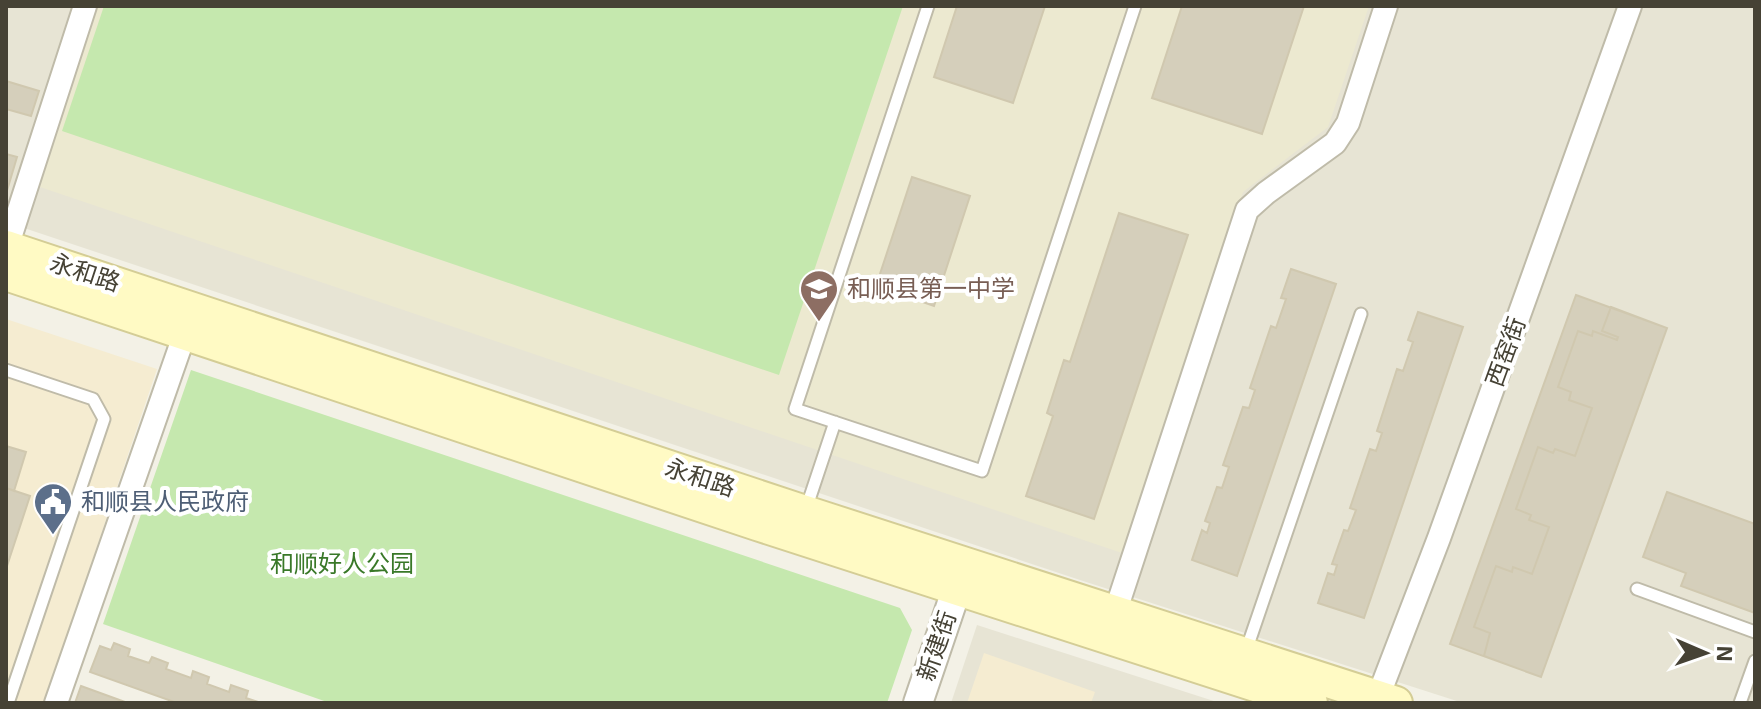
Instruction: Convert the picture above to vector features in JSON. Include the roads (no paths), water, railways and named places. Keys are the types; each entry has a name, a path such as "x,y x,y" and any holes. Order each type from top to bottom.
{"main road":[{"name":"永和路","path":"6,247 805,512 1387,700"},
{"name":"永和路","path":"6,274 1302,702"}],"street":[{"path":"6,247 85,6"},
{"path":"1115,613 1247,210 1335,143 1348,123 1386,6"},
{"name":"西窑街","path":"1387,700 1449,508 1630,6"},
{"path":"56,703 185,333"},
{"name":"新建街","path":"918,703 957,588"}],"lane":[{"path":"928,6 795,409 982,471 1135,6"},
{"path":"1245,655 1361,314"},
{"path":"6,370 93,399 104,419 8,703"},
{"path":"805,512 835,422"},
{"path":"1637,589 1755,632"},
{"path":"1740,703 1755,661"}],"place":[{"name":"和顺县第一中学","path":"819,323"},
{"name":"和顺县人民政府","path":"53,536"}],"park label":[{"name":"和顺好人公园","path":"342,564"}]}
